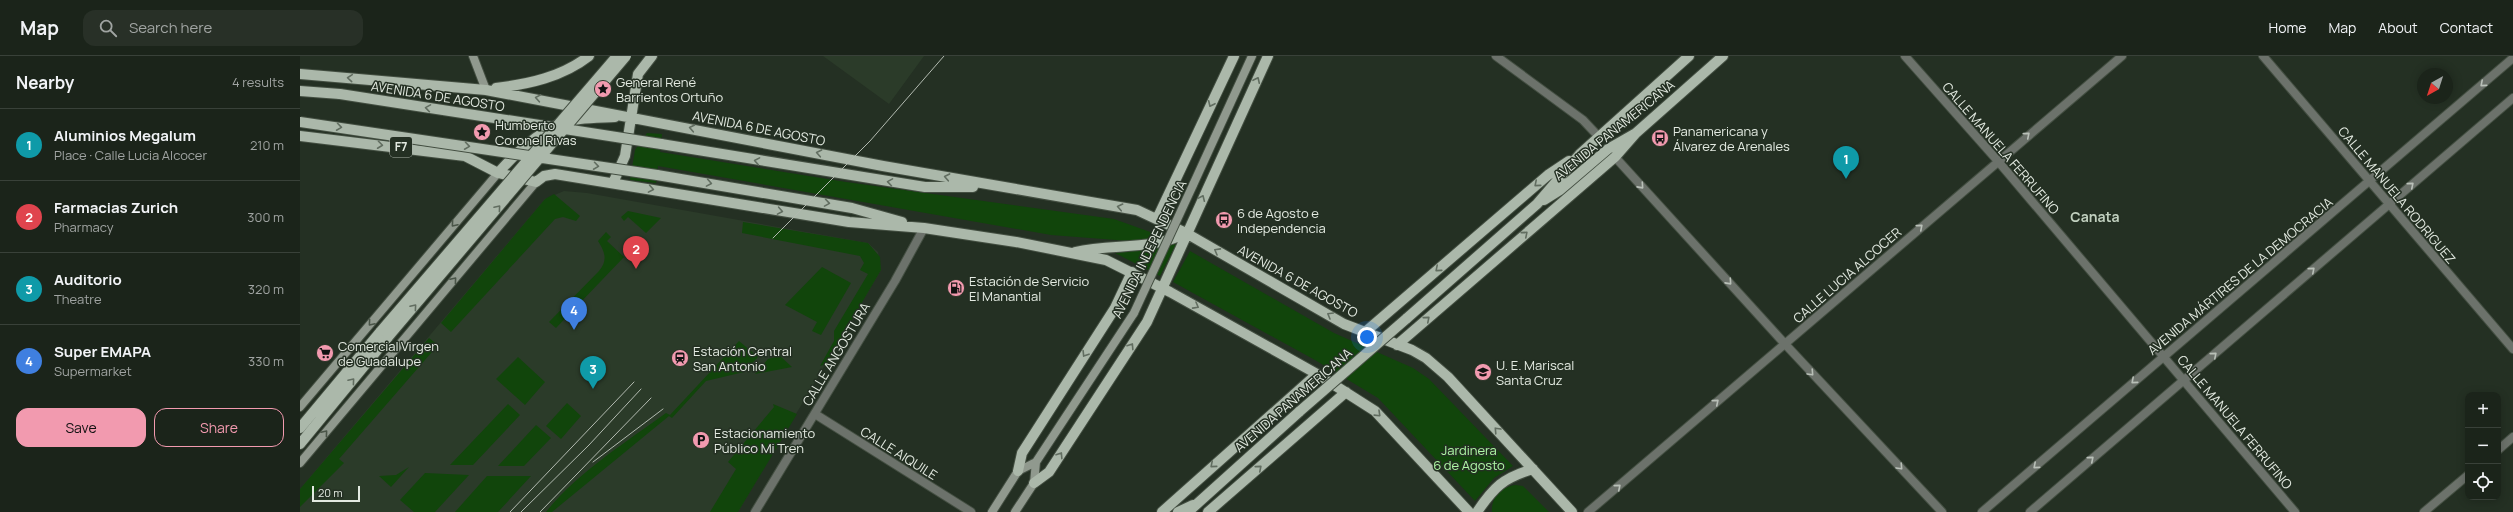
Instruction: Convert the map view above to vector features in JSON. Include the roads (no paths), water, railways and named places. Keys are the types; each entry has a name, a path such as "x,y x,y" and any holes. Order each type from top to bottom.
{"main road":[{"path":"473,56 486,90 527,84 555,75 589,56"},
{"path":"300,444 385,334 617,56"},
{"path":"300,428 385,334 626,56"},
{"path":"613,183 625,156 638,74 652,56"},
{"path":"1157,219 1234,56"},
{"name":"AVENIDA INDEPENDENCIA","path":"1015,512 1034,483 1036,462 1134,313 1252,56"},
{"path":"1034,483 1049,472 1147,322 1268,56"},
{"name":"AVENIDA PANAMERICANA","path":"1178,512 1190,509 1537,204 1580,154 1689,56"},
{"name":"AVENIDA PANAMERICANA","path":"1537,204 1560,190 1608,149 1636,133 1723,56"},
{"name":"AVENIDA 6 DE AGOSTO","path":"300,74 486,90 631,116 999,187 1137,210 1186,234 1364,333 1397,345 1426,358 1442,372 1572,512"},
{"name":"AVENIDA 6 DE AGOSTO","path":"300,91 340,94 925,187 999,187"},
{"path":"300,407 513,156 558,124 589,118 631,116"},
{"path":"300,122 657,175 852,208 924,228"},
{"path":"1397,345 1615,157 1636,133"},
{"name":"F7","path":"300,136 465,156 498,173 536,182"},
{"path":"1364,333 1548,175 1580,154"},
{"path":"300,463 536,182 544,176 554,174 849,222 924,228 1074,253 1106,260 1162,288 1316,374 1375,411 1469,512"},
{"path":"1074,253 1096,247 1141,247 1173,240 1186,234"},
{"path":"992,512 1018,471 1022,453 1114,308 1132,272"},
{"path":"1162,512 1316,374"},
{"path":"1208,512 1346,392"},
{"name":"AVENIDA INDEPENDENCIA","path":"1018,471 1036,462"},
{"path":"1477,512 1497,485 1517,474 1533,469"}],"street":[{"path":"1496,56 1582,120 1599,137"},
{"name":"CALLE MANUELA FERRUFINO","path":"1905,56 1997,160 2295,512"},
{"name":"CALLE LUCIA ALCOCER","path":"1588,512 1997,160 2122,56"},
{"name":"CALLE MANUELA RODRIGUEZ","path":"2263,56 2513,349"},
{"name":"AVENIDA MÁRTIRES DE LA DEMOCRACIA","path":"1982,512 2513,58"},
{"path":"2030,512 2513,98"},
{"path":"1615,157 1785,344 1942,512"},
{"name":"CALLE ANGOSTURA","path":"755,512 815,414 924,228"},
{"name":"CALLE AIQUILE","path":"815,414 971,512"},
{"path":"2501,447 2513,437"},
{"path":"2424,512 2465,478"}],"tram line":[{"path":"773,238 870,141 944,56"},
{"path":"510,512 634,382"},
{"path":"521,512 589,445 641,389"},
{"path":"540,512 651,398"},
{"path":"593,462 663,409"}],"place":[{"name":"General René Barrientos Ortuño","path":"603,89"},
{"name":"Humberto Coronel Rivas","path":"482,132"},
{"name":"Panamericana y Álvarez de Arenales","path":"1660,138"},
{"name":"Aluminios Megalum","path":"1846,179"},
{"name":"6 de Agosto e Independencia","path":"1224,220"},
{"name":"Farmacias Zurich","path":"636,269"},
{"name":"Estación de Servicio El Manantial","path":"956,288"},
{"name":"Super EMAPA","path":"574,330"},
{"name":"Comercial Virgen de Guadalupe","path":"325,353"},
{"name":"Estación Central San Antonio","path":"680,358"},
{"name":"U. E. Mariscal Santa Cruz","path":"1483,372"},
{"name":"Auditorio","path":"593,389"},
{"name":"Estacionamiento Público Mi Tren","path":"701,440"}],"district":[{"name":"Canata","path":"2095,217"}],"park label":[{"name":"Jardinera 6 de Agosto","path":"1469,458"}]}
